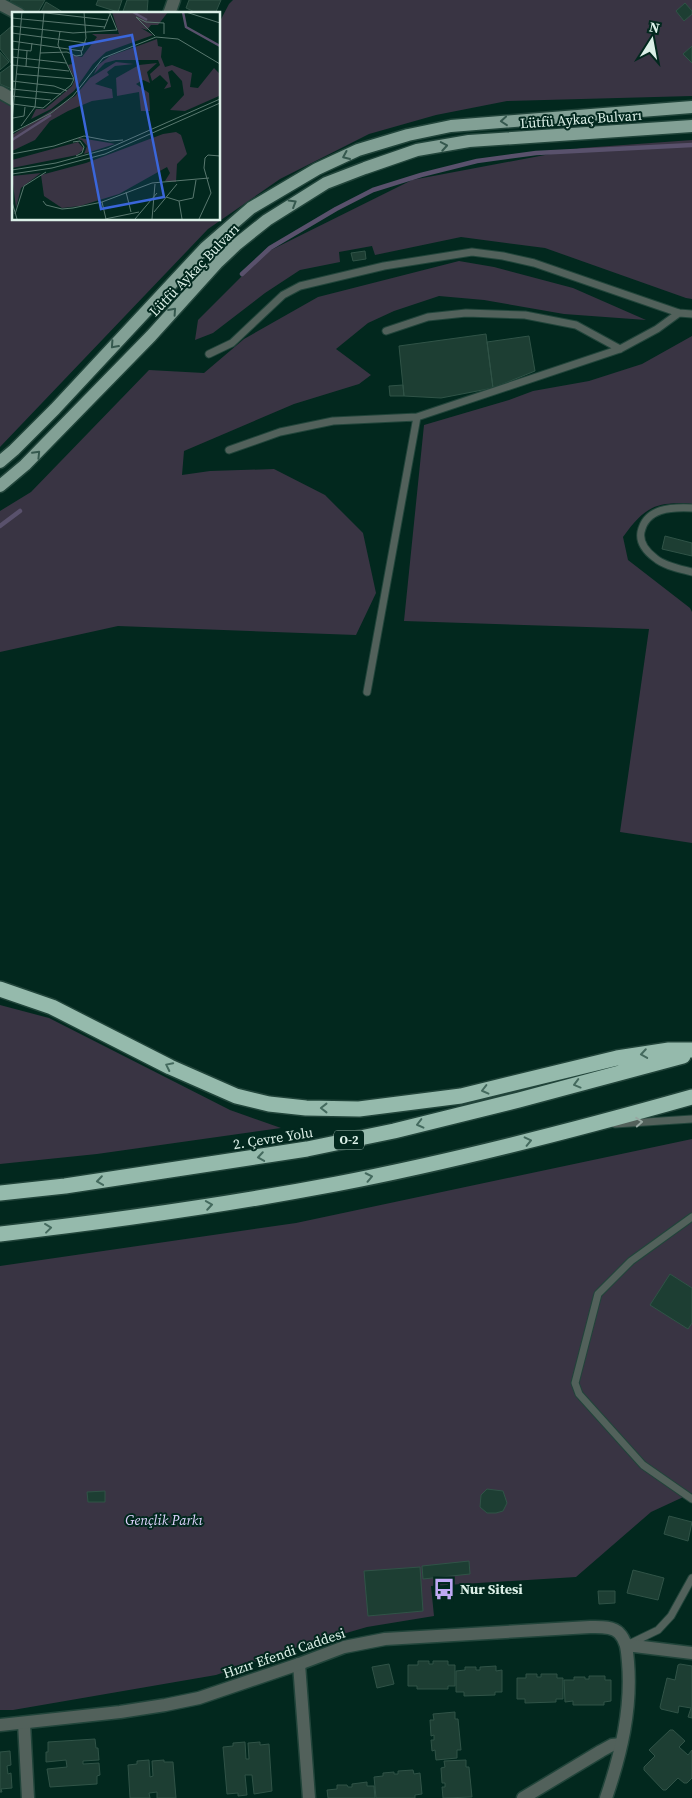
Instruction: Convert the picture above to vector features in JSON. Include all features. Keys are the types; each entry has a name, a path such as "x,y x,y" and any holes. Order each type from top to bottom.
{"highway":[{"path":"0,989 52,1007 170,1067 236,1096 269,1104 306,1108 359,1109 461,1096 617,1058 669,1050 692,1052"},
{"name":"2. Çevre Yolu","path":"0,1192 84,1183 308,1150 519,1100 692,1052"},
{"path":"0,1234 151,1214 336,1184 590,1126 692,1098"}],"main road":[{"name":"Lütfü Aykaç Bulvarı","path":"0,462 55,409 205,248 250,208 316,169 358,150 408,135 451,126 505,120 692,107"},
{"name":"Lütfü Aykaç Bulvarı","path":"0,486 25,465 151,336 217,263 237,244 267,220 326,183 417,150 469,142 692,126"},
{"path":"131,326 151,336"},
{"path":"131,326 138,348"}],"street":[{"path":"170,12 174,0"},
{"path":"0,4 15,12"},
{"path":"0,92 12,99"},
{"name":"Hızır Efendi Caddesi","path":"0,1724 24,1723 199,1698 344,1647 384,1639 590,1627 608,1628 619,1632 626,1645"},
{"path":"606,1798 628,1710 630,1690 626,1645 692,1653"},
{"path":"299,1664 309,1798"},
{"path":"24,1723 28,1798"},
{"path":"523,1798 601,1750 612,1745 621,1744"}],"lane":[{"path":"210,354 232,343 283,295 300,286 384,266 472,252 534,263 679,313 692,314"},
{"path":"386,331 428,317 466,313 525,315 576,325 620,349"},
{"path":"229,450 280,432 333,422 417,417 620,349 657,330 679,313"},
{"path":"367,692 417,417"},
{"path":"692,508 676,507 663,509 648,516 642,525 640,538 645,549 657,560 692,572"},
{"path":"590,1126 692,1119"},
{"path":"692,1217 631,1261 598,1294 575,1383 579,1394 644,1465 692,1498"},
{"path":"626,1645 658,1630 671,1616 692,1578"}],"green space":[{"path":"233,0 692,0 692,96 507,101 436,115 369,134 280,179 208,229 0,447 0,99 12,107 12,220 220,220 220,21"},
{"path":"692,140 692,299 545,248 461,237 375,255 372,246 339,252 340,262 300,270 265,293 213,333 195,340 198,320 265,253 412,180 582,148"},
{"path":"459,261 494,267 573,288 646,320 564,314 484,300 439,296 394,311 368,323 336,349 371,375 359,384 294,404 184,451 182,475 210,471 274,469 325,495 363,533 376,593 356,635 118,626 0,652 0,511 31,492 149,370 204,373 244,339 318,297"},
{"path":"692,336 692,504 679,503 659,505 651,508 637,519 623,537 628,560 690,608 692,612 692,843 620,832 649,629 404,621 424,425 533,391 589,381 642,364"},
{"path":"0,1005 49,1018 230,1110 281,1128 97,1154 0,1164"},
{"name":"Gençlik Parkı","path":"692,1139 692,1493 651,1512 576,1577 431,1586 434,1616 367,1627 298,1647 216,1675 13,1710 0,1710 0,1266 296,1223"}],"building":[{"path":"11,0 45,0 38,12 24,12 9,4"},
{"path":"98,0 122,0 118,12 96,5"},
{"path":"127,0 148,0 147,12 123,12"},
{"path":"189,0 221,0 216,12 195,12 186,8"},
{"path":"46,2 63,12 41,12"},
{"path":"685,3 692,11 692,14 684,21 676,11"},
{"path":"12,26 12,64 0,49 0,36"},
{"path":"692,46 692,63 683,54"},
{"path":"0,52 9,62 0,70"},
{"path":"12,64 12,89 0,84 0,73"},
{"path":"365,251 366,259 353,261 351,253"},
{"path":"486,334 493,388 441,398 404,396 399,346"},
{"path":"529,336 535,371 493,388 487,342"},
{"path":"403,385 404,396 390,396 389,386"},
{"path":"665,536 692,543 692,556 662,549"},
{"path":"670,1274 692,1288 692,1323 688,1329 650,1305"},
{"path":"487,1489 503,1491 507,1503 503,1511 487,1513 480,1507 481,1495"},
{"path":"105,1491 105,1502 88,1502 87,1492"},
{"path":"669,1516 692,1522 688,1541 664,1534"},
{"path":"469,1561 470,1574 423,1579 422,1566"},
{"path":"420,1567 423,1611 368,1616 364,1571"},
{"path":"633,1570 664,1578 658,1600 627,1593"},
{"path":"598,1591 615,1591 615,1603 599,1604"},
{"path":"418,1661 429,1661 429,1664 433,1664 433,1661 448,1661 448,1665 455,1665 455,1686 448,1686 448,1689 417,1689 417,1686 408,1686 408,1665 418,1665"},
{"path":"389,1664 394,1684 377,1688 372,1667"},
{"path":"678,1665 692,1666 692,1718 688,1717 691,1708 679,1706 678,1713 661,1709 660,1707 667,1678 675,1680"},
{"path":"496,1666 496,1671 502,1670 502,1692 495,1692 495,1695 464,1696 464,1692 456,1692 456,1671 465,1670 465,1667 476,1667 476,1670 480,1670 480,1667"},
{"path":"526,1674 537,1674 537,1677 541,1677 541,1674 557,1674 557,1678 563,1678 563,1699 556,1699 556,1702 525,1703 525,1699 517,1699 517,1678 526,1678"},
{"path":"589,1676 605,1676 605,1680 611,1680 611,1701 604,1702 604,1705 573,1705 573,1701 565,1702 564,1680 574,1680 574,1677 589,1679"},
{"path":"455,1712 455,1719 458,1719 461,1750 457,1750 457,1758 436,1760 435,1750 432,1751 431,1740 434,1740 434,1735 431,1736 430,1720 434,1720 433,1714"},
{"path":"670,1730 673,1730 685,1741 679,1747 688,1755 692,1750 692,1778 687,1783 684,1783 678,1778 666,1790 663,1790 644,1770 644,1767 655,1756 649,1750"},
{"path":"95,1739 99,1760 83,1761 83,1764 99,1763 100,1775 97,1776 97,1784 50,1787 47,1769 67,1767 66,1760 46,1762 48,1742"},
{"path":"245,1742 246,1759 249,1759 248,1743 260,1742 260,1745 269,1744 272,1791 254,1794 252,1775 245,1775 247,1795 238,1796 238,1793 227,1794 223,1747 233,1746 233,1743"},
{"path":"10,1751 11,1765 7,1766 8,1774 11,1773 12,1788 1,1789 2,1792 0,1792 0,1752"},
{"path":"149,1760 150,1777 153,1776 152,1761 164,1760 164,1762 173,1762 176,1798 157,1798 157,1792 149,1793 150,1798 130,1798 128,1765 137,1764 137,1761"},
{"path":"466,1760 466,1767 469,1767 472,1797 443,1798 442,1787 445,1787 445,1783 442,1783 441,1768 445,1767 444,1761"},
{"path":"413,1770 414,1774 420,1773 422,1794 415,1795 415,1798 376,1798 374,1777 383,1776 383,1773 394,1772 394,1774 398,1774 398,1771"},
{"path":"367,1782 367,1786 374,1786 375,1798 328,1798 327,1790 337,1789 337,1785 352,1787 352,1784"}],"waterway":[{"path":"242,274 270,248 336,209 373,190 421,175 477,161 536,153 692,145"},
{"path":"0,526 20,511"}],"place":[{"name":"Nur Sitesi","path":"444,1589"}]}
